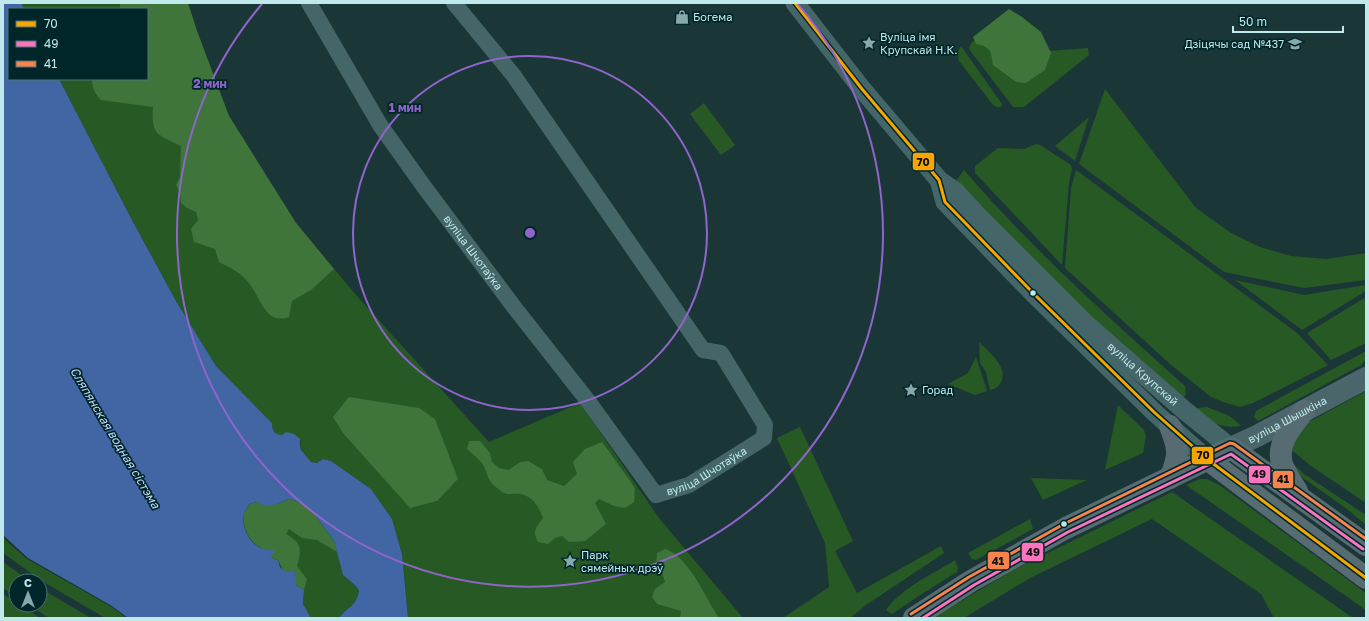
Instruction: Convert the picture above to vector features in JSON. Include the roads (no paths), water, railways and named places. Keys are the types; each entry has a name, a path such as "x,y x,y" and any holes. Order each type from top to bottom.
{"main road":[{"name":"вуліца Шышкіна","path":"914,618 932,605 989,570 1066,528 1231,448 1366,378"},
{"path":"1303,501 1284,468 1281,458 1282,444 1289,430 1304,411"},
{"path":"1170,426 1178,448 1178,455 1170,478"},
{"name":"вуліца Крупскай","path":"1231,448 1366,545"},
{"name":"вуліца Крупскай","path":"1208,459 1366,578"}],"street":[{"name":"вуліца Шчотаўка","path":"309,3 380,125 514,308 588,401 656,494 689,485 764,438 765,425 722,353 703,350 514,76 454,3"},
{"name":"вуліца Крупскай","path":"795,3 879,109 939,180 955,192 1086,324 1184,410 1231,448"},
{"name":"вуліца Крупскай","path":"939,180 945,202 1033,294 1102,362 1170,426 1208,459"}],"water":[{"name":"Сляпянская водная сістэма","path":"3,3 21,3 24,8 8,8 8,80 60,80 176,301 216,366 272,423 275,433 282,435 286,432 294,434 300,439 301,450 311,462 317,463 323,459 331,461 371,489 392,519 402,554 408,618 339,618 353,604 359,591 356,586 343,575 334,541 313,512 300,502 289,499 277,504 265,506 257,502 249,504 243,518 246,532 252,541 263,549 274,550 271,558 278,560 280,567 285,571 295,572 296,585 304,590 303,604 311,618 128,618 112,606 28,558 3,535"}],"place":[{"name":"Богема","path":"682,17"},
{"name":"Вуліца імя Крупскай Н.К.","path":"869,43"},
{"name":"Дзіцячы сад №437","path":"1295,44"},
{"name":"Горад","path":"911,390"},
{"name":"Парк сямейных дрэў","path":"570,561"}]}
